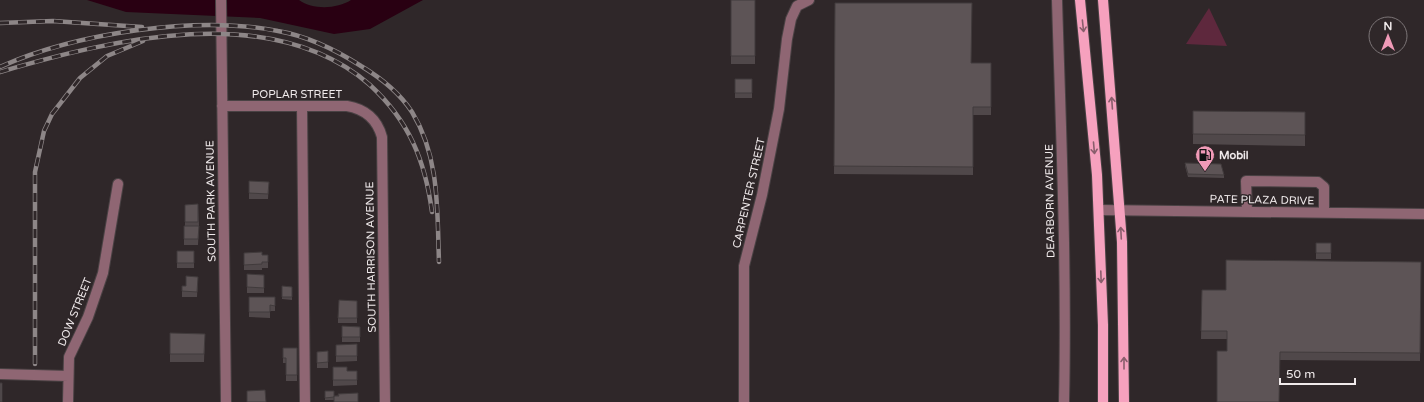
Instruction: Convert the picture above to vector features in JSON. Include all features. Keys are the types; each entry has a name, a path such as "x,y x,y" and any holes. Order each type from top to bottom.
{"main road":[{"path":"1080,0 1099,210 1103,402"},
{"path":"1103,0 1120,210 1124,402"}],"street":[{"name":"SOUTH PARK AVENUE","path":"220,0 226,402"},
{"name":"CARPENTER STREET","path":"744,402 744,266 762,195 779,109 787,39 791,18 797,6 809,0"},
{"name":"DEARBORN AVENUE","path":"1057,0 1063,213 1065,347 1064,402"},
{"name":"POPLAR STREET","path":"222,106 347,106 362,110 369,116"},
{"path":"302,106 305,402"},
{"name":"SOUTH HARRISON AVENUE","path":"369,116 380,127 382,137 385,402"},
{"path":"1247,211 1246,181 1282,181 1318,182 1324,187 1324,212"},
{"name":"DOW STREET","path":"68,402 69,357 88,317 103,273 118,184"},
{"name":"PATE PLAZA DRIVE","path":"1099,210 1424,214"},
{"path":"0,374 68,376"}],"shaded area":[{"path":"87,0 299,0 318,7 332,7 351,0 423,0 370,29 334,34 260,18 126,12"},
{"path":"1209,8 1227,46 1186,44"}],"building":[{"path":"731,0 755,0 755,56 731,56"},
{"path":"835,3 972,3 971,63 991,63 991,107 973,107 973,167 834,166"},
{"path":"735,79 752,79 752,93 735,93"},
{"path":"1193,111 1305,112 1305,135 1193,134"},
{"name":"Mobil","path":"1185,163 1221,164 1224,175 1188,174"},
{"path":"249,181 269,182 268,194 249,193"},
{"path":"198,204 198,222 185,222 185,205"},
{"path":"184,226 199,226 198,239 184,239"},
{"path":"1316,243 1331,243 1331,253 1316,253"},
{"path":"177,251 194,251 194,263 177,263"},
{"path":"262,252 262,255 268,255 268,262 262,262 262,264 244,265 244,253"},
{"path":"1226,260 1421,262 1420,353 1280,352 1279,402 1217,402 1217,351 1227,351 1227,331 1201,331 1202,290 1226,290"},
{"path":"247,274 264,275 264,288 247,287"},
{"path":"186,276 198,277 197,292 182,291 182,286 186,286"},
{"path":"282,286 292,287 292,297 282,297"},
{"path":"249,297 275,297 275,306 270,305 270,312 249,312"},
{"path":"339,300 357,301 357,318 338,318"},
{"path":"342,326 360,327 360,337 342,337"},
{"path":"170,333 205,334 204,354 170,354"},
{"path":"357,344 357,356 336,356 336,345"},
{"path":"283,348 297,348 297,375 286,375 286,358 283,358"},
{"path":"328,351 328,362 317,363 317,352"},
{"path":"333,367 347,367 347,371 357,371 357,380 333,380"},
{"path":"0,383 2,383 2,402 0,402"},
{"path":"265,390 266,402 247,402 247,391"},
{"path":"325,391 334,391 334,397 325,398"},
{"path":"358,393 358,402 334,402 334,396 339,396 338,394"}],"railway":[{"path":"0,23 53,21 142,27"},
{"path":"0,67 30,55 100,36 174,26 211,25 246,27 289,33 321,44 351,60 382,81 401,98 412,112 428,148 432,166 437,204 439,262"},
{"path":"0,72 92,48 141,39 191,34 240,35 287,42 331,59 370,85 384,99 405,127 420,158 432,212"},
{"path":"35,364 35,172 44,131 52,114 80,78 107,56 143,41"}],"place":[{"name":"Mobil","path":"1205,172"}]}
